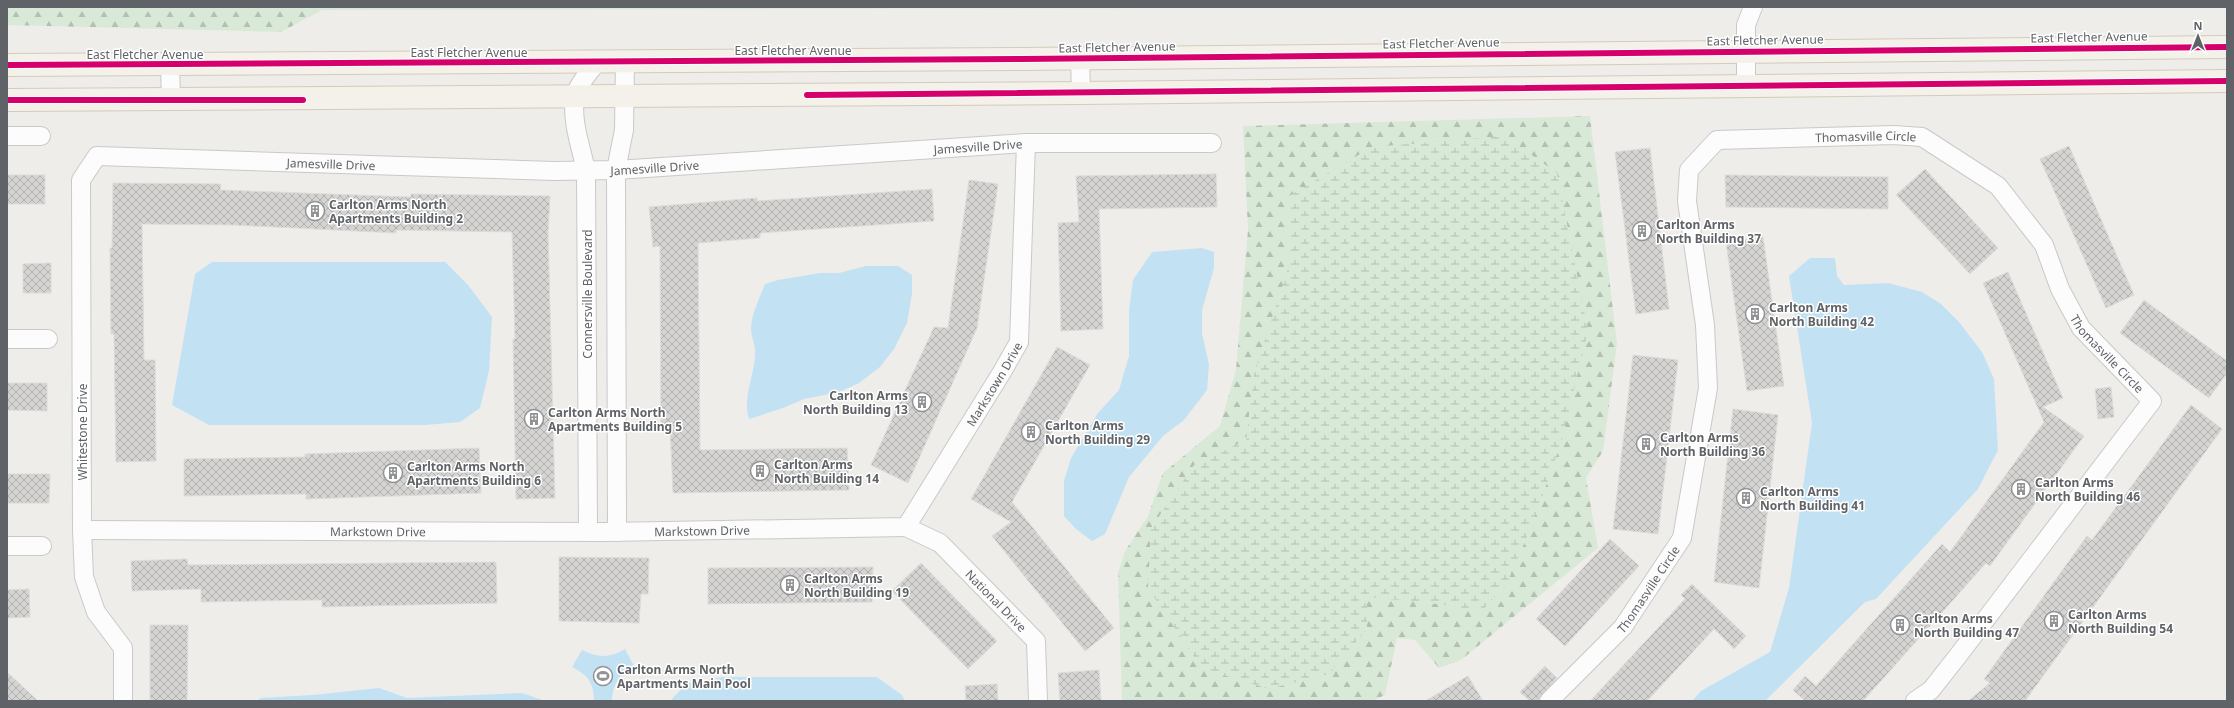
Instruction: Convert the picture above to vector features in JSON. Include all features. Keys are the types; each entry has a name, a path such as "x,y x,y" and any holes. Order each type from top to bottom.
{"main road":[{"name":"East Fletcher Avenue","path":"7,65 596,63 2227,47"},
{"path":"7,100 1080,93 2227,81"}],"street":[{"path":"1739,7 1746,25 1746,87"},
{"path":"1746,25 1753,7"},
{"path":"1080,58 1080,93"},
{"path":"617,532 616,170 624,130 626,96 625,62"},
{"path":"575,97 579,87 596,63"},
{"path":"170,65 171,99"},
{"name":"Connersville Boulevard","path":"575,97 576,121 586,170 588,532"},
{"name":"Thomasville Circle","path":"1549,701 1622,627 1682,538 1708,388 1705,325 1688,201 1689,170 1717,140 1894,135 1922,138 1998,186 2044,245 2060,289 2081,328 2152,401 1957,658 1931,690 1915,701"},
{"path":"7,136 40,136"},
{"name":"Jamesville Drive","path":"97,156 616,170 1026,143 1212,143"},
{"name":"Markstown Drive","path":"82,530 617,532 906,527 1002,372 1018,342 1026,143"},
{"name":"Whitestone Drive","path":"97,156 81,180 82,530 84,577 96,612 123,648 123,701"},
{"path":"7,339 48,339"},
{"name":"National Drive","path":"906,527 940,543 1036,640 1038,701"},
{"path":"7,546 42,546"}],"green space":[{"path":"7,7 1605,7 322,10 281,32 7,25"},
{"path":"1590,116 1617,344 1603,451 1586,478 1598,548 1461,660 1439,668 1415,640 1397,638 1385,695 1372,701 1122,701 1118,573 1125,551 1148,516 1163,473 1220,426 1236,370 1248,230 1243,126"},
{"path":"1505,136 1557,173 1588,331 1562,440 1533,523 1507,583 1482,611 1430,603 1367,597 1367,629 1329,674 1269,689 1202,669 1148,588 1151,528 1194,465 1246,440 1254,374 1289,265 1289,196 1372,147"}],"water":[{"path":"1202,248 1214,252 1214,268 1202,310 1202,333 1209,365 1207,390 1184,420 1163,436 1129,477 1105,534 1092,541 1076,529 1064,516 1064,481 1071,458 1098,413 1119,390 1129,356 1129,310 1133,280 1152,252"},
{"path":"1810,258 1835,258 1837,276 1844,285 1888,283 1922,292 1941,304 1959,322 1982,352 1994,379 1998,450 1978,489 1876,599 1865,602 1765,701 1692,701 1701,691 1770,652 1789,588 1812,423 1789,276"},
{"path":"212,262 445,262 468,285 492,317 489,371 480,408 460,422 425,425 209,425 172,405 195,274"},
{"path":"866,266 898,266 912,275 912,294 907,323 894,349 880,367 859,383 839,392 804,399 783,408 749,419 747,402 755,350 751,332 751,324 756,306 765,284 778,280 820,273 839,273"},
{"name":"Carlton Arms North Apartments Main Pool","path":"625,649 634,666 624,673 615,684 612,701 594,701 593,689 589,680 582,673 572,667 582,650 599,656 604,656 620,652"},
{"path":"723,677 877,677 902,695 905,701 670,701 686,684"},
{"path":"379,688 407,698 522,693 545,701 258,701 260,698 313,695"}],"building":[{"path":"2069,146 2134,295 2106,308 2040,159"},
{"name":"Carlton Arms North Building 37","path":"1650,148 1669,309 1636,314 1615,152"},
{"path":"1925,169 1998,248 1970,274 1896,195"},
{"path":"1216,174 1217,207 1099,209 1103,329 1061,331 1058,223 1079,222 1076,176"},
{"path":"7,175 45,175 45,204 7,204"},
{"path":"1725,175 1888,177 1888,209 1726,207"},
{"path":"969,180 998,184 977,328 908,483 871,465 934,327 948,328"},
{"path":"113,183 221,184 220,190 411,197 411,194 550,196 548,232 555,498 516,499 513,339 515,339 512,232 396,230 396,233 233,225 142,224 144,360 155,360 156,461 116,462 114,334 111,334 110,248 112,248"},
{"path":"932,189 934,221 760,233 760,238 698,243 700,450 847,448 849,490 673,493 670,425 661,425 660,246 653,247 649,207 757,198 757,201"},
{"name":"Carlton Arms North Building 42","path":"1763,237 1784,386 1747,391 1726,242"},
{"path":"51,263 51,293 23,293 23,264"},
{"path":"2008,272 2063,398 2043,407 2084,436 1990,566 1986,563 1863,701 1803,701 1804,700 1793,690 1805,676 1816,686 1942,544 1950,552 2044,422 1983,283"},
{"path":"2144,300 2227,361 2227,373 2209,398 2120,333"},
{"path":"1057,347 1090,365 1012,502 1114,628 1085,651 992,536 1011,522 971,499"},
{"name":"Carlton Arms North Building 36","path":"1633,355 1678,360 1658,534 1613,529"},
{"path":"7,383 47,383 47,411 7,410"},
{"path":"2111,387 2114,417 2098,419 2095,389"},
{"path":"2191,405 2222,429 2025,701 1968,701 1990,683 1984,679 2087,536 2092,540"},
{"name":"Carlton Arms North Building 41","path":"1733,409 1778,415 1759,588 1714,582"},
{"name":"Carlton Arms North Apartments Building 6","path":"479,448 481,493 306,499 306,494 184,496 184,459 305,457 305,454"},
{"path":"7,474 50,474 49,503 7,503"},
{"path":"1610,539 1639,566 1565,646 1536,619"},
{"path":"559,557 649,558 648,594 641,594 639,623 559,621"},
{"path":"187,559 188,565 496,562 497,603 322,607 322,600 201,602 201,589 132,591 131,561"},
{"path":"921,563 997,641 968,669 892,591"},
{"name":"Carlton Arms North Building 19","path":"873,567 872,602 708,604 708,568"},
{"path":"1692,584 1746,636 1734,649 1714,629 1647,701 1590,701 1685,599 1681,595"},
{"path":"29,589 30,617 7,618 7,590"},
{"path":"150,625 188,625 187,701 150,701"},
{"path":"1545,666 1557,678 1537,701 1530,701 1520,692"},
{"path":"1099,670 1101,701 1060,701 1058,673"},
{"path":"7,672 38,701 7,701"},
{"path":"1468,676 1483,701 1425,701"},
{"path":"997,684 998,701 966,701 965,686"}],"cycle path":[{"path":"7,65 1021,59 2227,47"},
{"path":"807,95 2227,81"},
{"path":"7,100 303,100"}],"place":[{"name":"Carlton Arms North Apartments Building 2","path":"315,211"},
{"name":"Carlton Arms North Building 37","path":"1642,231"},
{"name":"Carlton Arms North Building 42","path":"1755,314"},
{"name":"Carlton Arms North Building 13","path":"922,402"},
{"name":"Carlton Arms North Apartments Building 5","path":"534,419"},
{"name":"Carlton Arms North Building 29","path":"1031,432"},
{"name":"Carlton Arms North Building 36","path":"1646,444"},
{"name":"Carlton Arms North Building 14","path":"760,471"},
{"name":"Carlton Arms North Apartments Building 6","path":"393,473"},
{"name":"Carlton Arms North Building 46","path":"2021,489"},
{"name":"Carlton Arms North Building 41","path":"1746,498"},
{"name":"Carlton Arms North Building 19","path":"790,585"},
{"name":"Carlton Arms North Building 54","path":"2054,621"},
{"name":"Carlton Arms North Building 47","path":"1900,625"},
{"name":"Carlton Arms North Apartments Main Pool","path":"603,676"}]}
